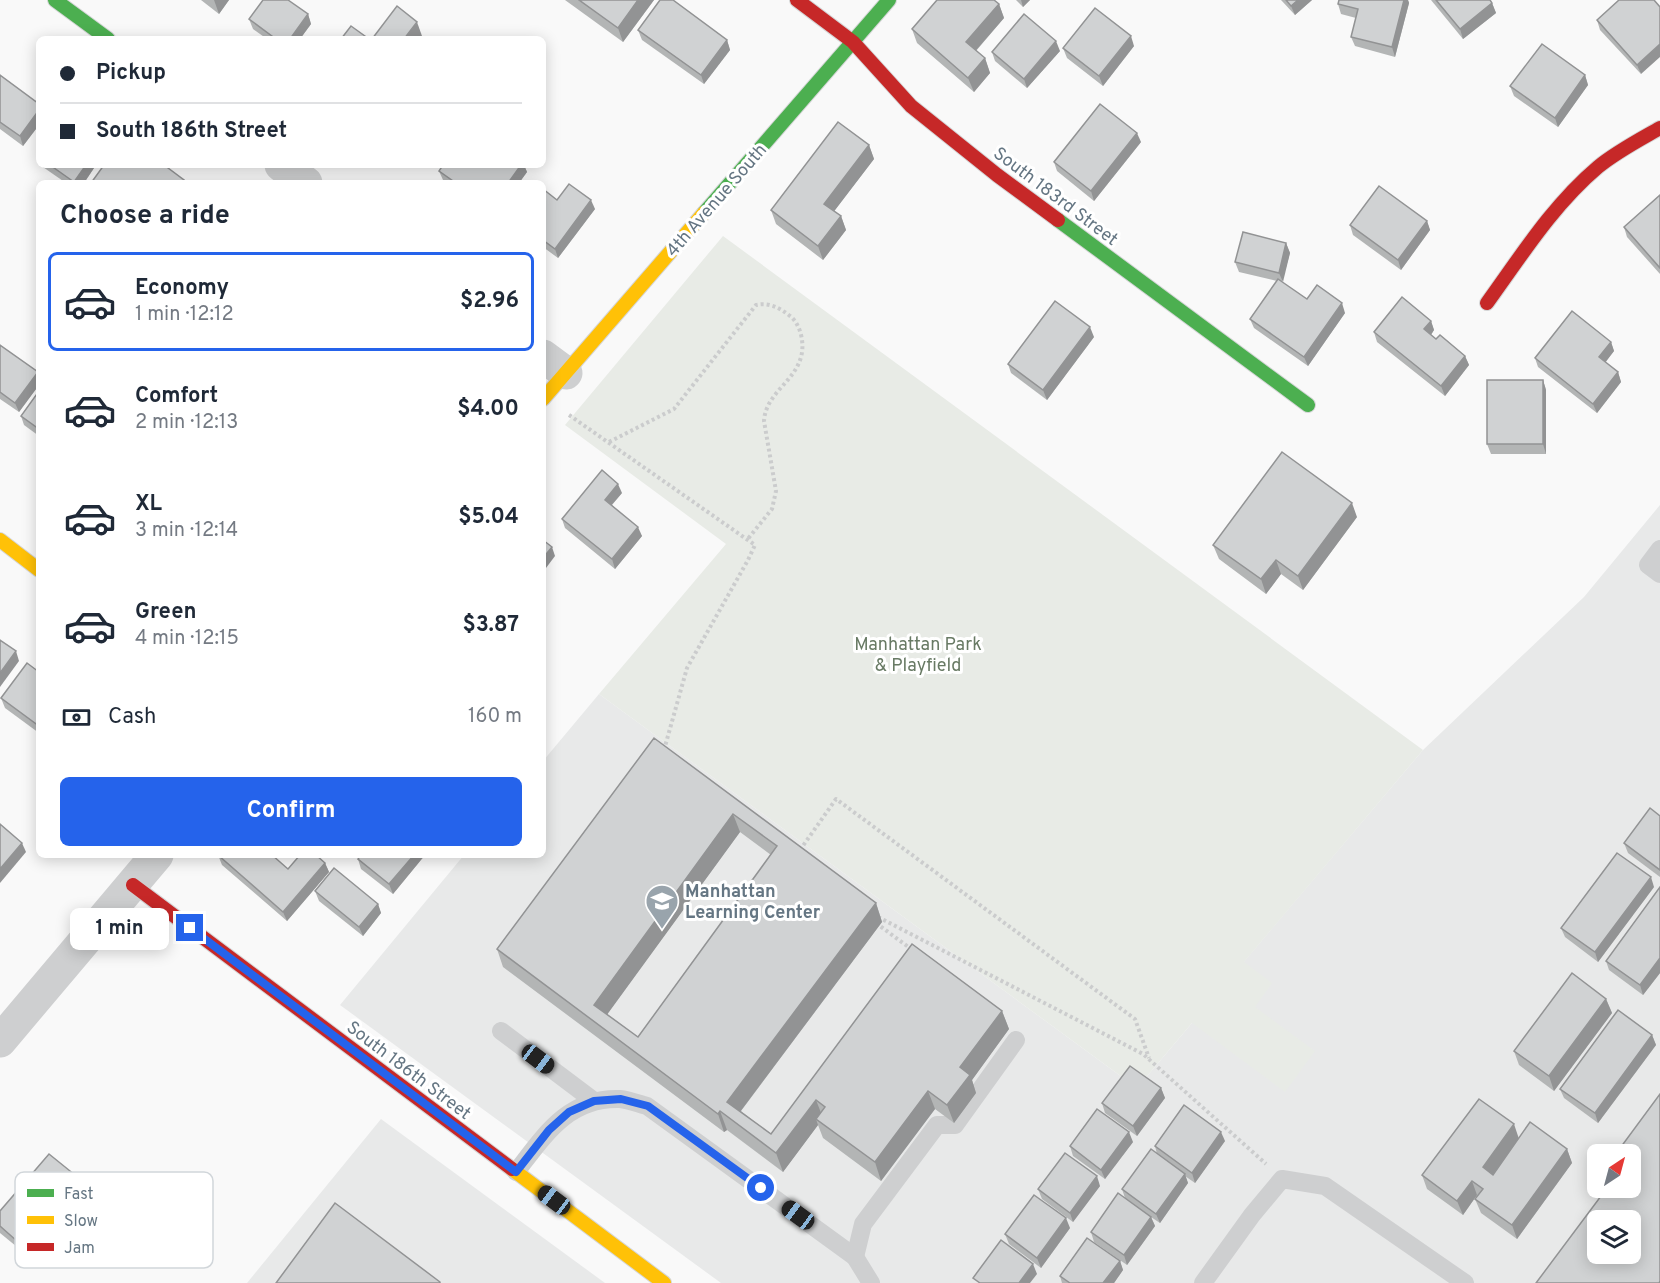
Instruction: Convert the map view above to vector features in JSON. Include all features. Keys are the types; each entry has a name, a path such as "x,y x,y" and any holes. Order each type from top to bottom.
{"street":[{"path":"55,0 104,36"},
{"name":"South 183rd Street","path":"797,0 853,42 911,106 997,175 1308,405"},
{"name":"4th Avenue South","path":"546,391 554,364 853,42 889,0"},
{"path":"1487,303 1536,234 1568,195 1599,166 1660,128"},
{"path":"285,168 302,180"},
{"path":"0,540 36,568"},
{"path":"0,1041 155,858"},
{"name":"South 186th Street","path":"133,885 664,1283"}],"lane":[{"path":"1660,549 1648,565 1660,574"},
{"path":"501,1031 594,1101"},
{"path":"855,1257 863,1224 937,1125 955,1125 1016,1041"},
{"path":"516,1172 549,1130 569,1112 594,1101 621,1099 648,1106 855,1257 871,1283"},
{"path":"1203,1283 1252,1215 1282,1179 1325,1186 1465,1283"}],"path":[{"path":"609,442 674,409 756,305 764,303 777,307 793,318 801,333 802,361 765,410 764,421 776,491 772,509 747,540"},
{"path":"546,399 755,545 687,668 663,754"},
{"path":"797,854 836,799 1135,1018 1149,1059"},
{"path":"918,954 871,916 1143,1054 1282,1179"}],"shaded area":[{"name":"Manhattan Learning Center","path":"1660,505 1660,1283 721,1283 340,1005 462,858 546,858 546,757 599,694 1137,1088 1423,750 1584,597"},
{"path":"381,1119 605,1283 247,1283"}],"green space":[{"name":"Manhattan Park & Playfield","path":"723,236 1423,750 1244,962 1272,983 1255,1007 1315,1051 1285,1092 1192,1023 1137,1088 599,694 726,544 565,425"}],"building":[{"path":"263,0 288,0 308,14 292,36 272,36 249,19"},
{"path":"579,0 638,0 618,28"},
{"path":"660,0 673,0 727,40 701,75 638,30"},
{"path":"937,0 994,0 999,4 966,42 985,58 968,78 912,29"},
{"path":"1286,0 1298,0 1291,6"},
{"path":"1339,0 1404,0 1392,47 1351,37 1358,9 1338,4"},
{"path":"1436,0 1490,0 1492,3 1460,29"},
{"path":"1619,0 1654,0 1660,7 1660,44 1637,65 1597,20"},
{"path":"397,6 417,22 406,36 374,36"},
{"path":"1095,8 1131,36 1099,76 1063,48"},
{"path":"1024,14 1056,41 1024,79 992,52"},
{"path":"351,26 365,36 343,36"},
{"path":"1542,44 1585,75 1555,118 1510,86"},
{"path":"0,75 36,102 36,114 20,136 0,122"},
{"path":"1100,104 1137,133 1091,191 1054,162"},
{"path":"838,122 869,145 824,204 841,216 818,246 771,210"},
{"path":"54,168 84,168 75,180 71,180"},
{"path":"102,168 168,168 184,180 93,180"},
{"path":"441,168 519,168 510,180 452,180 439,171"},
{"path":"569,184 591,200 555,249 546,242 546,191 557,200"},
{"path":"1379,186 1427,221 1398,260 1350,225"},
{"path":"1660,195 1660,268 1624,227"},
{"path":"1243,232 1286,243 1279,273 1235,262"},
{"path":"1278,279 1307,299 1317,285 1342,303 1304,357 1250,319"},
{"path":"1402,297 1431,321 1424,329 1436,339 1440,335 1465,356 1441,386 1374,332"},
{"path":"1055,301 1090,327 1043,390 1008,364"},
{"path":"1572,311 1611,342 1599,357 1618,372 1593,404 1535,358"},
{"path":"0,345 36,371 36,375 15,403 0,392"},
{"path":"1487,380 1543,380 1543,444 1487,444"},
{"path":"36,395 36,427 21,416"},
{"path":"1282,452 1352,503 1298,576 1276,560 1261,579 1213,545"},
{"path":"602,470 618,484 605,500 638,527 612,559 562,519"},
{"path":"546,542 552,547 546,554"},
{"path":"0,640 16,651 0,673"},
{"path":"27,663 36,670 36,724 1,698"},
{"path":"654,738 876,903 727,1102 771,1134 912,944 1002,1011 960,1067 970,1075 947,1105 928,1091 875,1162 816,1119 825,1107 816,1100 776,1153 720,1111 718,1114 497,949","holes":["733,814 777,846 638,1037 594,1005"]},
{"path":"1650,808 1660,816 1660,870 1624,843"},
{"path":"0,824 22,843 0,869"},
{"path":"1617,853 1651,877 1595,952 1561,928"},
{"path":"221,858 275,858 288,869 297,858 319,858 325,863 283,912"},
{"path":"359,858 411,858 389,884"},
{"path":"334,868 378,904 359,927 315,891"},
{"path":"1660,887 1660,958 1640,985 1606,961"},
{"path":"1572,973 1606,999 1549,1076 1514,1051"},
{"path":"1618,1010 1652,1035 1595,1113 1560,1089"},
{"path":"1130,1066 1161,1088 1133,1126 1102,1103"},
{"path":"1660,1094 1659,1283 1536,1283 1587,1215 1587,1264 1641,1264 1641,1210 1591,1210 1600,1198 1641,1198 1641,1144 1623,1144"},
{"path":"1479,1099 1514,1124 1483,1167 1493,1175 1530,1122 1567,1149 1512,1225 1475,1199 1483,1189 1472,1181 1457,1201 1422,1175"},
{"path":"1184,1105 1221,1132 1192,1173 1155,1146"},
{"path":"1097,1109 1129,1132 1101,1170 1070,1146"},
{"path":"1151,1149 1185,1174 1156,1214 1122,1189"},
{"path":"1065,1153 1097,1176 1070,1213 1038,1189"},
{"path":"49,1154 71,1172 34,1172"},
{"path":"1118,1193 1151,1217 1124,1255 1091,1232"},
{"path":"15,1194 15,1239 0,1226 0,1211"},
{"path":"1034,1195 1066,1218 1037,1258 1005,1234"},
{"path":"335,1203 440,1282 440,1283 276,1283"},
{"path":"1087,1238 1120,1261 1103,1283 1070,1283 1060,1276"},
{"path":"1001,1240 1033,1264 1019,1283 980,1283 973,1278"}],"traffic: fast":[{"path":"55,0 104,36"},
{"path":"704,213 889,0"},
{"path":"1058,220 1308,405"}],"traffic: slow":[{"path":"546,396 704,213"},
{"path":"0,540 36,568"},
{"path":"512,1169 664,1283"}],"traffic: jam":[{"path":"797,0 853,42 911,106 997,175 1058,220"},
{"path":"1487,303 1538,232 1566,198 1612,156 1660,128"},
{"path":"133,885 512,1169"}],"place":[{"name":"Manhattan Learning Center","path":"662,930"}],"route":[{"path":"190,928 516,1172 549,1130 569,1112 594,1101 621,1099 648,1106 761,1188"}]}
